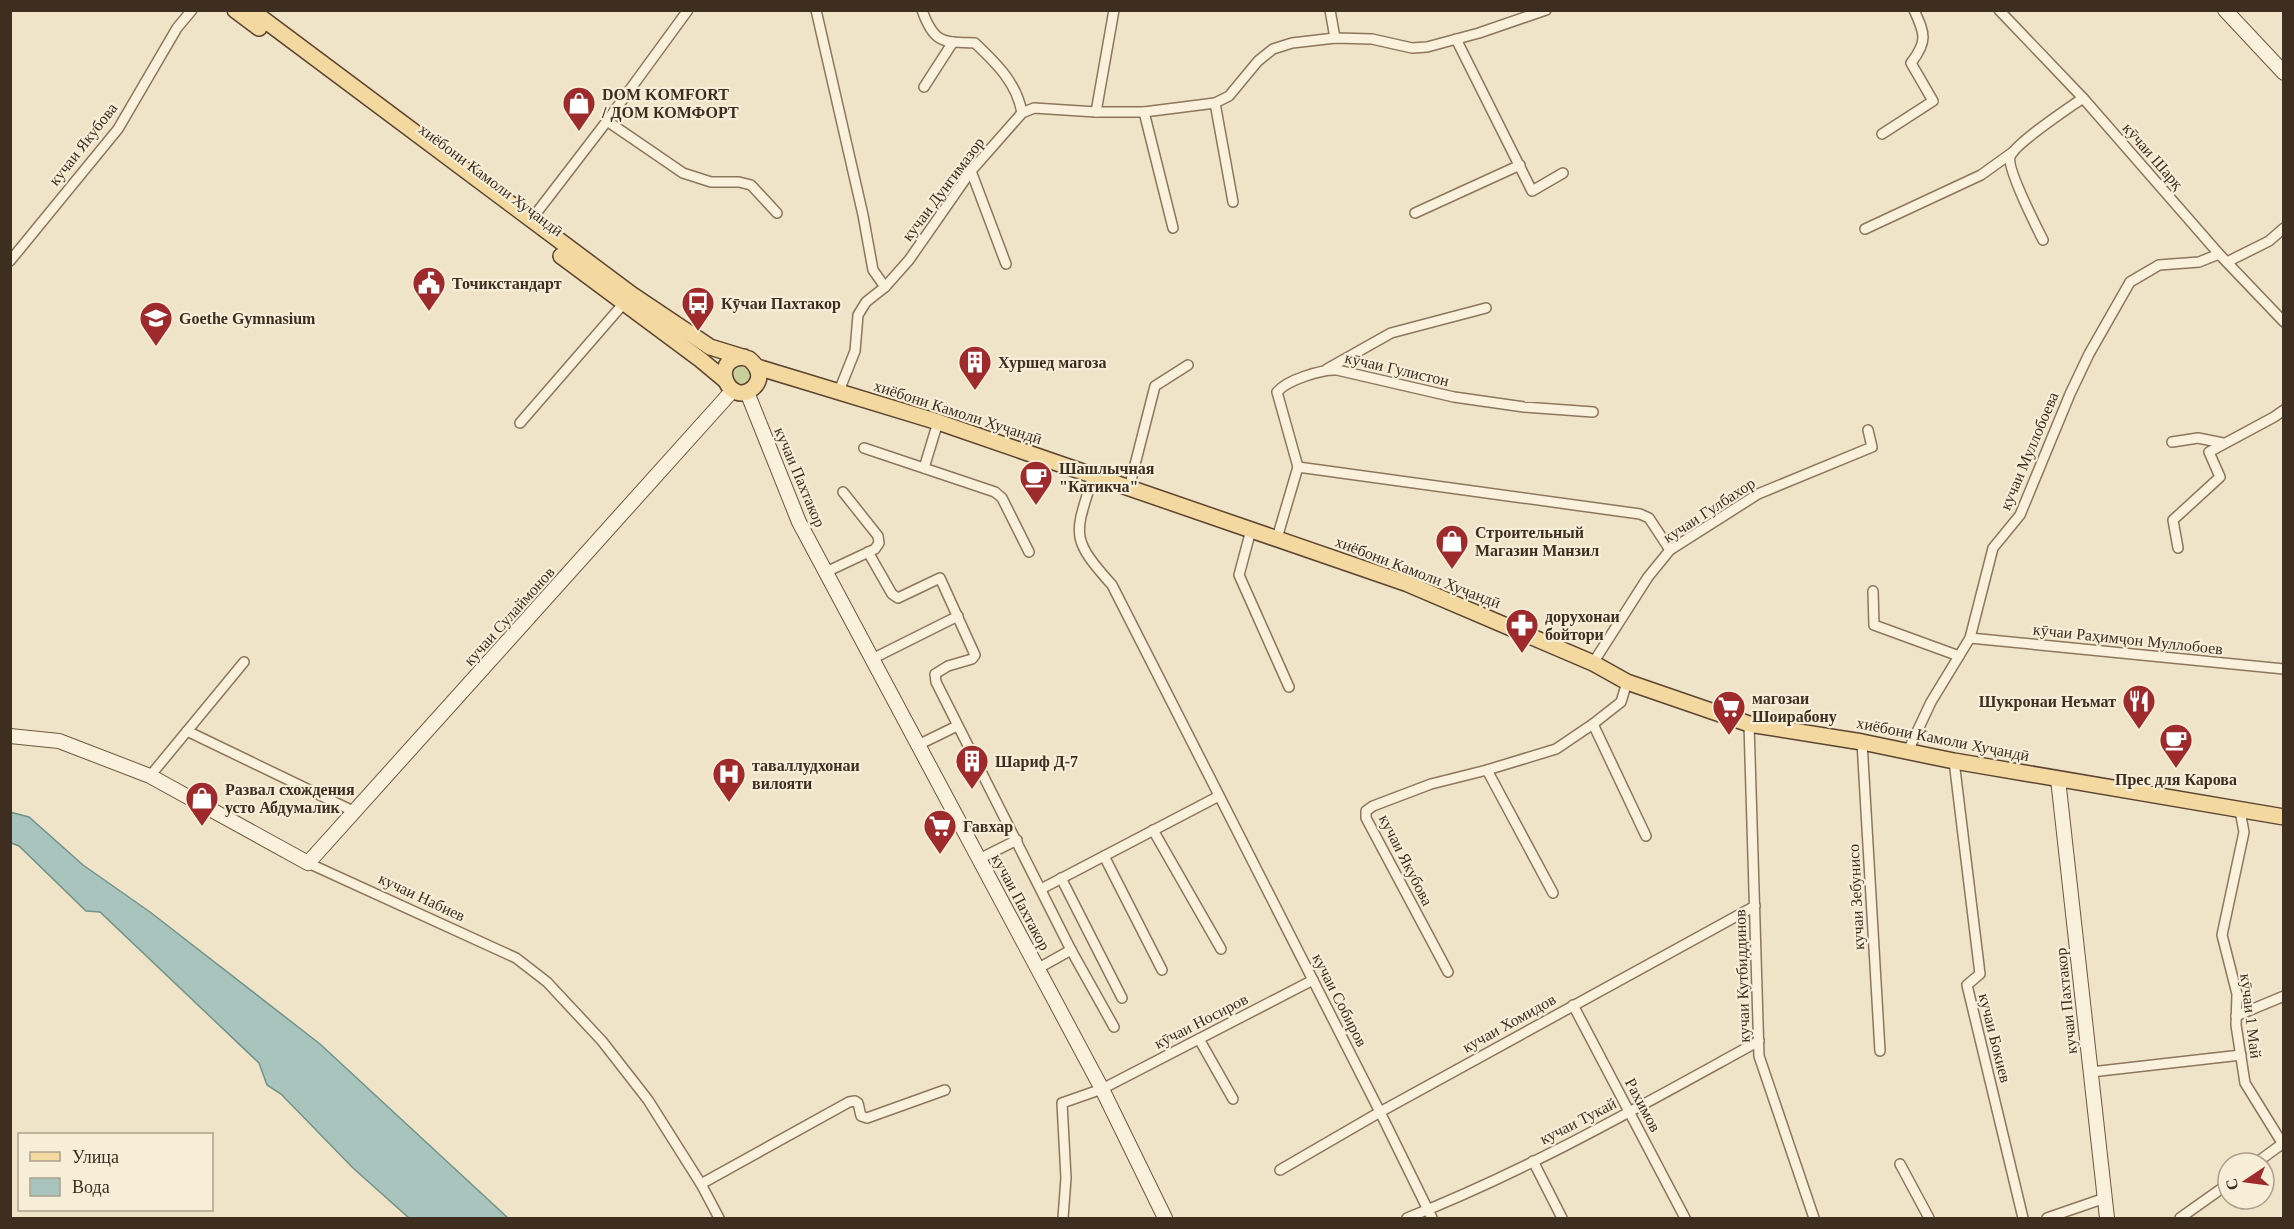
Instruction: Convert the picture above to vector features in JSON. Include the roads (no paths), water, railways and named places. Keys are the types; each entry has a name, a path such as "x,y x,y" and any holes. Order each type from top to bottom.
{"main road":[{"name":"хиёбони Камоли Хуҷандӣ","path":"235,10 628,298 701,360 740,388"},
{"path":"252,10 531,220 628,298 710,347 749,359 758,368 759,379 740,388"},
{"path":"2224,10 2283,73"},
{"path":"744,357 728,364 725,369 740,388 758,390 789,376"},
{"name":"хиёбони Камоли Хуҷандӣ","path":"758,368 938,422 1408,584 1593,663 1627,682 1749,724 2283,817"},
{"name":"кучаи Пахтакор","path":"740,388 799,522 1102,1089 1165,1218"},
{"name":"кучаи Сулаймонов","path":"308,863 740,388"},
{"name":"кучаи Набиев","path":"10,736 59,741 150,776 308,863"},
{"name":"кучаи Пахтакор","path":"2058,779 2108,1218"}],"street":[{"name":"кучаи Якубова","path":"10,261 118,129 177,28 192,10"},
{"path":"531,220 688,10"},
{"path":"816,10 864,215 873,270 885,287"},
{"path":"921,10 928,28 944,42 975,43 1002,69 1020,98 1022,113 1034,108 1144,112 1215,103 1228,96 1258,61 1273,49 1292,43 1335,38 1372,39 1412,48 1427,47 1546,10"},
{"path":"1096,112 1114,10"},
{"path":"1330,10 1335,38"},
{"path":"1882,134 1934,101 1911,63 1922,48 1924,33 1914,10"},
{"name":"кӯчаи Шарқ","path":"1999,10 2083,98 2219,254 2283,322"},
{"path":"1456,39 1532,190 1563,173"},
{"path":"924,87 953,42"},
{"path":"1865,229 1981,175 2083,98"},
{"path":"1215,103 1233,202"},
{"path":"1144,112 1173,228"},
{"name":"кучаи Дунгимазор","path":"839,391 855,351 858,315 866,302 885,287 909,260 971,171 1022,113"},
{"path":"607,121 682,173 711,182 740,182 751,185 777,213"},
{"path":"2015,151 2010,158 2011,170 2043,240"},
{"path":"1415,213 1520,165"},
{"path":"971,171 1006,264"},
{"path":"2227,262 2269,241 2283,228"},
{"name":"кучаи Муллобоева","path":"1908,751 1931,702 1970,638 1993,548 2020,515 2070,394 2089,354 2130,282 2159,265 2199,262 2219,254"},
{"path":"520,423 628,298"},
{"path":"1327,369 1391,333 1486,308"},
{"path":"1129,488 1155,386 1188,365"},
{"name":"кӯчаи Гулистон","path":"1298,466 1277,392 1283,385 1327,369 1454,397 1524,407 1593,412"},
{"path":"2178,548 2173,520 2220,477 2209,452 2283,410"},
{"path":"924,468 938,422"},
{"name":"кучаи Гулбахор","path":"1593,663 1648,578 1670,550 1758,494 1872,447 1869,430"},
{"path":"2172,442 2198,438 2223,443"},
{"path":"864,448 995,492 1002,498 1029,552"},
{"path":"1277,538 1298,466 1640,514 1649,518 1670,550"},
{"name":"кучаи Собиров","path":"1093,476 1079,523 1079,541 1089,559 1112,585 1430,1214"},
{"name":"кучаи Пахтакор","path":"843,492 878,536 879,543 876,549 868,552 892,594 898,598 906,596 940,578 975,655 972,659 948,666 935,675 936,682 1071,950 1114,1027"},
{"path":"1251,530 1239,575 1289,687"},
{"path":"826,572 868,552"},
{"path":"1874,591 1874,625 1959,656"},
{"path":"872,659 958,616"},
{"name":"кӯчаи Раҳимҷон Муллобоев","path":"1970,638 2283,669"},
{"path":"150,776 244,662"},
{"name":"кучаи Якубова","path":"1448,972 1366,818 1366,811 1373,806 1431,784 1556,749 1621,702 1627,682"},
{"path":"1593,724 1646,836"},
{"name":"кучаи Кутбиддинов","path":"1749,724 1759,1056 1814,1218"},
{"path":"918,745 957,726"},
{"path":"187,731 355,812"},
{"name":"кучаи Зебунисо","path":"1862,742 1880,1051"},
{"name":"кучаи Бокиев","path":"1954,761 1980,974 1967,986 2023,1218"},
{"path":"1487,770 1553,893"},
{"path":"1041,889 1219,796"},
{"name":"кӯчаи 1 Май","path":"2240,811 2244,832 2222,935 2236,994 2236,1016 2245,1083 2282,1145"},
{"path":"1153,830 1221,948"},
{"path":"979,859 1017,840"},
{"path":"1104,856 1162,970"},
{"name":"кучаи Набиев","path":"308,863 516,958 547,982 602,1041 648,1100 701,1184 719,1218"},
{"path":"1061,878 1122,998"},
{"name":"кучаи Хомидов","path":"1280,1170 1380,1112 1755,906"},
{"path":"1037,969 1071,950"},
{"name":"кӯчаи Носиров","path":"1063,1218 1066,1178 1062,1103 1102,1089 1313,980"},
{"path":"2236,1016 2283,996"},
{"name":"Рахимов","path":"1573,1005 1685,1218"},
{"path":"1199,1039 1233,1099"},
{"name":"кучаи Тукай","path":"1407,1218 1430,1214 1630,1112 1759,1041"},
{"path":"2091,1072 2241,1055"},
{"path":"701,1184 849,1102 858,1103 861,1116 867,1118 945,1090"},
{"path":"1533,1161 1562,1218"},
{"path":"1900,1164 1929,1218"},
{"path":"2185,1217 2216,1193"},
{"path":"2047,1218 2105,1198"}],"water":[{"path":"10,812 29,817 83,865 150,912 320,1044 508,1218 409,1218 353,1168 281,1094 267,1085 259,1063 100,912 86,911 19,846 11,843"}],"place":[{"name":"DOM KOMFORT / ДОМ КОМФОРТ","path":"579,132"},
{"name":"Точикстандарт","path":"429,312"},
{"name":"Кӯчаи Пахтакор","path":"698,332"},
{"name":"Goethe Gymnasium","path":"156,347"},
{"name":"Хуршед магоза","path":"975,391"},
{"name":"Шашлычная \"Катикча\"","path":"1036,506"},
{"name":"Строительный Магазин Манзил","path":"1452,570"},
{"name":"дорухонаи бойтори","path":"1522,654"},
{"name":"Шукронаи Неъмат","path":"2139,730"},
{"name":"магозаи Шоирабону","path":"1729,736"},
{"name":"Прес для Карова","path":"2176,769"},
{"name":"Шариф Д-7","path":"972,790"},
{"name":"таваллудхонаи вилояти","path":"729,803"},
{"name":"Развал схождения усто Абдумалик","path":"202,827"},
{"name":"Гавхар","path":"940,855"}]}
